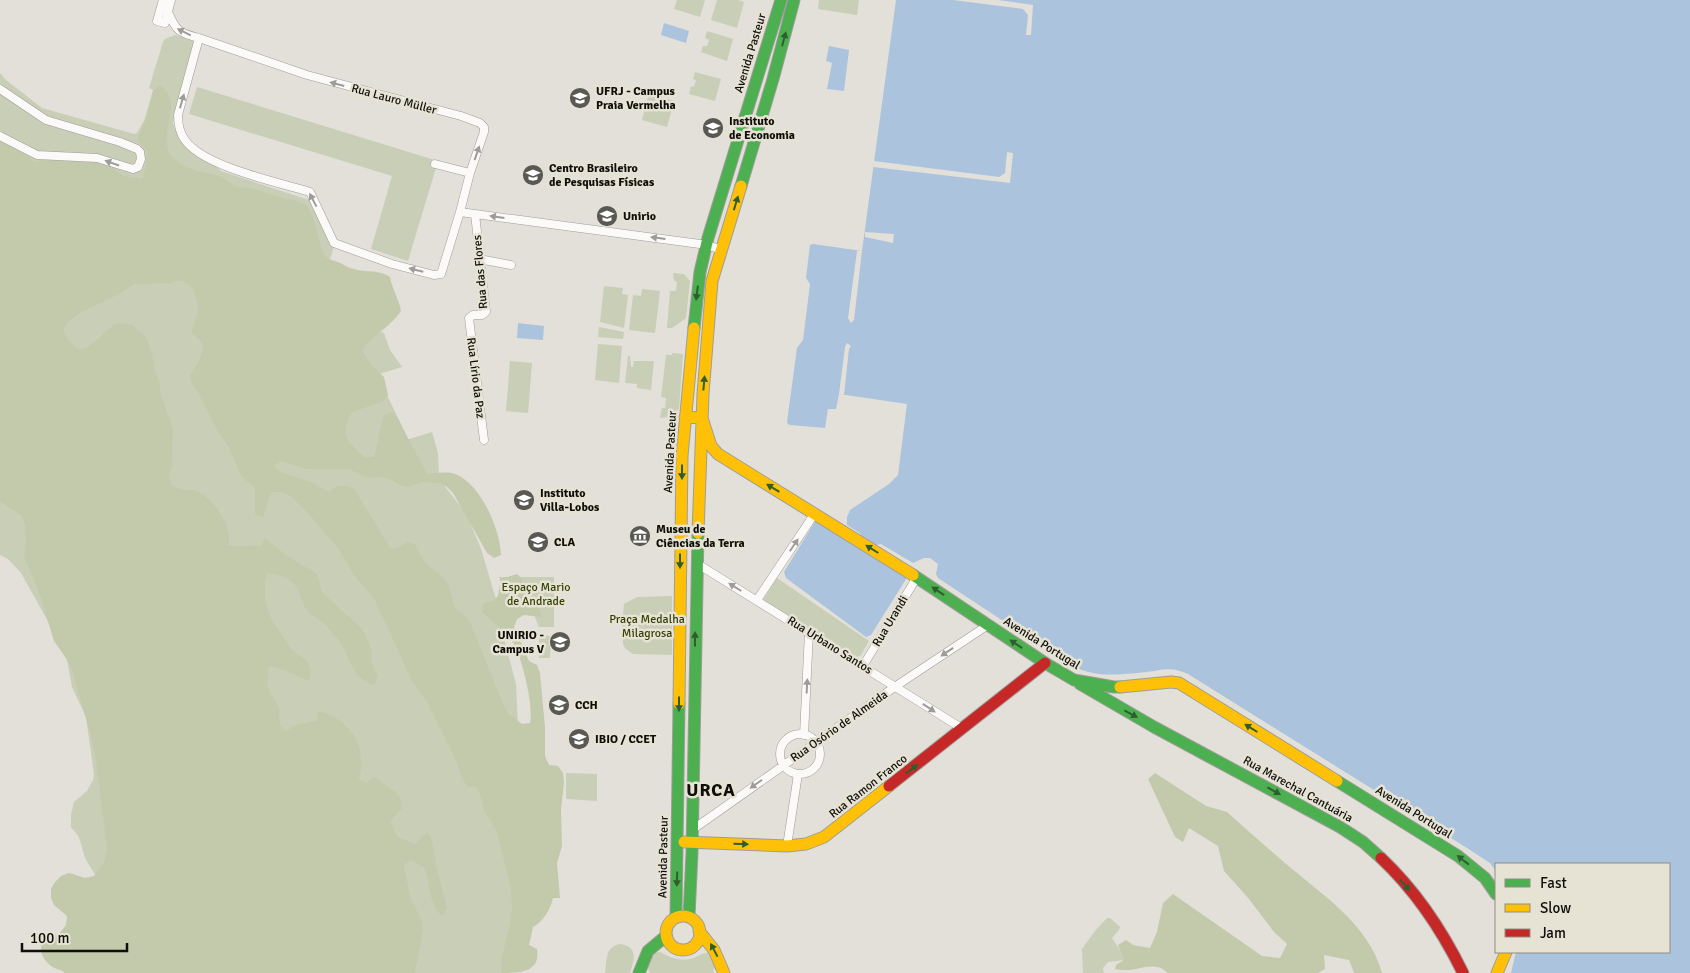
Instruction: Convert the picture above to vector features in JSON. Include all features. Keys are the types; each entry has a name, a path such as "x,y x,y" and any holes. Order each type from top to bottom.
{"street":[{"path":"163,0 161,22 168,12 172,0"},
{"name":"Avenida Pasteur","path":"676,917 683,447 700,272 706,245 781,0"},
{"path":"689,917 700,449 712,281 773,79 794,0"},
{"name":"Rua Lauro Müller","path":"168,12 178,31 199,38 307,76 461,116 480,123 484,127 484,132 470,173 441,274 434,275 392,264 334,243 310,192 216,164 189,145 178,126 178,114 199,38"},
{"path":"757,75 773,79"},
{"path":"0,89 46,120 120,142 140,152 141,159 135,169 129,169 97,158 37,155 0,136"},
{"path":"435,164 470,173"},
{"path":"460,212 706,245 721,249"},
{"name":"Rua das Flores","path":"470,316 482,316 486,312 475,214"},
{"path":"479,259 512,265"},
{"name":"Rua Lírio da Paz","path":"470,316 484,440"},
{"path":"685,417 702,418"},
{"name":"Avenida Portugal","path":"702,418 711,446 718,454 915,576 1045,663 1074,680 1114,687 1179,683 1458,856 1485,878 1495,893"},
{"path":"683,447 700,449"},
{"path":"757,600 817,515"},
{"name":"Rua Urbano Santos","path":"696,563 963,729"},
{"name":"Rua Urandi","path":"863,666 915,576"},
{"name":"Rua Osório de Almeida","path":"692,830 896,686 988,625"},
{"path":"804,735 809,632"},
{"name":"Rua Ramon Franco","path":"678,842 787,846 806,844 824,837 1045,663"},
{"name":"Rua Marechal Cantuária","path":"1074,680 1107,701 1212,757 1358,839 1374,852 1418,898 1450,946 1463,973"},
{"path":"1107,701 1114,687"},
{"path":"804,735 816,743 820,754 818,764 809,772 798,774 790,771 784,765 781,759 782,746 791,737 804,735"},
{"path":"678,752 693,751"},
{"path":"787,846 798,774"},
{"path":"700,931 697,942 683,950 672,946 666,936 668,926 676,917 689,917 696,923 715,949 724,973"},
{"path":"639,973 644,954 666,936"},
{"path":"1497,973 1506,953"}],"green space":[{"path":"677,0 705,0 700,17 674,9"},
{"path":"717,0 738,0 744,2 737,28 711,20"},
{"path":"819,0 859,0 857,15 818,9"},
{"path":"707,31 733,39 727,61 701,52 703,46 707,46 709,40 705,38"},
{"path":"175,35 196,42 175,110 173,123 175,129 221,171 309,200 313,203 335,244 323,280 377,330 384,333 390,350 402,367 376,375 402,426 406,440 432,432 438,453 439,475 443,484 467,515 481,549 501,616 505,642 516,684 524,857 504,973 122,973 97,878 85,858 79,837 71,827 74,802 87,791 94,774 86,717 72,687 67,660 59,641 21,573 8,559 0,555 0,73 6,80 42,108 134,134 137,133 144,121 153,90 149,88 163,42 165,39"},
{"path":"695,72 721,79 715,101 689,94 691,86 694,87 696,80 693,79"},
{"path":"159,85 167,92 170,100 171,109 167,140 168,150 173,158 183,165 219,176 239,187 256,189 270,195 302,203 310,211 322,249 328,258 352,269 377,272 390,277 401,311 362,350 371,365 384,377 388,395 384,401 352,412 346,426 347,437 365,457 374,457 384,416 392,412 398,419 427,474 445,472 455,474 464,479 481,497 493,521 500,544 501,555 494,558 487,553 453,493 440,483 423,482 407,487 383,477 367,478 349,469 306,469 281,461 274,466 280,472 313,483 329,492 335,487 341,486 354,489 391,549 400,547 407,542 415,544 425,562 449,586 455,607 470,622 504,706 508,713 522,724 530,723 531,715 529,694 520,657 509,637 482,612 483,603 492,602 498,596 501,579 517,574 525,584 526,596 539,608 542,617 524,615 517,619 514,627 529,661 537,665 540,673 545,727 545,756 549,765 558,766 563,773 564,783 561,809 562,846 557,863 560,898 553,898 546,915 533,927 529,945 537,949 537,957 536,963 527,970 515,973 501,973 502,957 512,907 511,889 497,832 484,810 477,787 468,787 463,780 454,756 427,702 411,679 374,598 356,578 338,548 307,512 289,495 272,492 263,517 255,514 255,488 242,477 228,446 192,385 190,376 199,362 204,346 192,333 198,304 194,292 183,281 135,284 82,312 68,322 63,329 72,344 80,350 88,347 115,324 132,325 146,337 152,354 155,372 160,383 160,392 173,429 172,466 169,475 171,484 181,489 203,494 215,506 228,530 228,545 261,546 265,538 286,555 317,574 322,592 361,628 372,652 371,661 378,677 374,685 361,678 356,672 337,638 303,604 294,584 284,577 267,574 265,601 271,618 290,648 308,662 311,672 309,681 284,670 269,666 267,684 279,708 280,726 287,731 293,726 318,720 317,711 336,718 350,730 356,739 361,757 359,780 367,783 373,777 396,793 401,799 402,808 390,822 398,837 415,844 427,832 432,839 436,865 447,908 442,916 434,906 425,868 411,860 404,865 410,897 422,921 423,930 415,973 64,973 54,968 43,957 41,951 45,940 50,936 59,934 66,925 67,916 54,905 51,898 51,889 55,882 61,876 69,873 85,878 94,876 104,863 107,848 96,761 91,736 72,670 54,641 39,592 24,557 26,541 25,524 22,516 0,501 0,136 22,149 34,162 62,158 90,159 108,164 124,176 143,179 148,152 137,140 147,116 153,91"},
{"path":"197,87 438,161 408,261 371,249 392,176 189,114"},
{"path":"649,93 674,101 667,127 642,120"},
{"path":"673,273 684,274 690,281 686,318 672,328 667,328 670,291 676,291 677,282 674,281"},
{"path":"604,286 623,288 622,294 628,295 624,328 600,322"},
{"path":"642,289 660,291 655,333 629,330 633,295 641,296"},
{"path":"599,327 624,332 623,339 598,337"},
{"path":"598,344 622,346 619,383 595,380"},
{"path":"672,353 683,354 679,409 669,417 660,418 662,408 665,408 666,398 661,397 666,355 672,355"},
{"path":"628,356 630,356 631,367 633,367 634,361 654,361 651,390 637,388 637,384 625,383"},
{"path":"510,361 532,363 528,413 506,411"},
{"name":"Espaço Mario de Andrade","path":"499,577 554,577 554,627 539,627 533,612 511,610"},
{"path":"777,578 869,641 861,655 856,658 763,600"},
{"name":"Praça Medalha Milagrosa","path":"672,596 672,655 633,654 625,648 622,624 624,604 637,597"},
{"path":"539,635 551,636 550,658 539,658"},
{"path":"566,773 597,774 597,801 566,799"},
{"path":"1155,773 1206,806 1227,812 1342,911 1355,925 1376,955 1382,973 1354,973 1349,960 1324,955 1325,969 1318,973 1168,973 1152,966 1129,970 1115,969 1116,965 1124,960 1118,945 1126,940 1133,945 1150,948 1157,932 1163,903 1173,894 1262,956 1280,958 1287,944 1274,932 1249,899 1224,871 1218,846 1189,828 1183,842 1175,837 1148,779"},
{"path":"1107,918 1110,918 1120,927 1112,938 1124,960 1108,962 1103,968 1104,973 1083,973 1082,949"},
{"path":"620,944 633,951 634,959 630,973 605,973 609,951"},
{"path":"660,952 682,960 691,959 704,953 711,953 718,967 713,969 714,973 650,973 647,966 650,958 654,953"}],"water":[{"path":"896,0 1690,0 1690,973 1511,973 1516,953 1670,953 1670,863 1495,863 1495,870 1490,863 1467,848 1188,674 1167,669 1126,674 1098,674 1070,665 938,578 936,574 938,564 930,558 924,558 913,563 881,544 876,545 873,549 908,576 871,635 866,637 786,578 784,572 816,520 858,541 861,534 847,525 847,517 850,510 889,484 898,475 907,404 839,394 836,409 828,409 825,428 790,425 787,422 797,348 803,340 810,284 806,278 810,245 862,251"},
{"path":"664,23 689,31 686,43 661,35"},
{"path":"829,46 849,50 844,91 827,89 832,63 826,61"},
{"path":"518,323 544,326 543,340 517,338"}],"pier":[{"path":"953,0 998,0 1033,5 1031,35 1026,35 1028,15 1023,9"},
{"path":"1007,152 1013,153 1010,183 873,167 874,161 999,177 1005,173"},
{"path":"865,232 894,234 893,243 865,237"},
{"path":"857,251 862,251 854,320 851,323 848,318"},
{"path":"847,343 851,346 849,349 844,395 839,394"}],"traffic: fast":[{"path":"694,328 700,272 708,238 781,0"},
{"path":"741,186 794,0"},
{"path":"689,917 698,533"},
{"path":"913,575 1045,663 1074,680 1120,687"},
{"path":"1080,684 1154,727 1340,827 1363,842 1381,858"},
{"path":"676,917 679,704"},
{"path":"1337,781 1458,856 1485,878 1495,893"},
{"path":"639,973 648,951 666,936"}],"traffic: slow":[{"path":"698,533 703,394 712,281 741,186"},
{"path":"679,704 682,456 694,328"},
{"path":"685,417 702,418 711,446 718,454 913,575"},
{"path":"1120,687 1171,682 1179,683 1337,781"},
{"path":"684,842 787,846 806,844 824,837 889,786"},
{"path":"683,916 695,921 700,933 695,945 683,950 671,945 666,933 671,921 683,916"},
{"path":"699,931 714,950 724,973"},
{"path":"1497,973 1506,953"}],"traffic: jam":[{"path":"889,786 1045,663"},
{"path":"1381,858 1406,884 1437,926 1463,973"}],"place":[{"name":"UFRJ - Campus Praia Vermelha","path":"580,98"},
{"name":"Instituto de Economia","path":"713,128"},
{"name":"Centro Brasileiro de Pesquisas Físicas","path":"533,175"},
{"name":"Unirio","path":"607,216"},
{"name":"Instituto Villa-Lobos","path":"524,500"},
{"name":"Museu de Ciências da Terra","path":"640,536"},
{"name":"CLA","path":"538,542"},
{"name":"UNIRIO - Campus V","path":"560,642"},
{"name":"CCH","path":"559,705"},
{"name":"IBIO / CCET","path":"579,739"}],"district":[{"name":"URCA","path":"711,790"}]}
